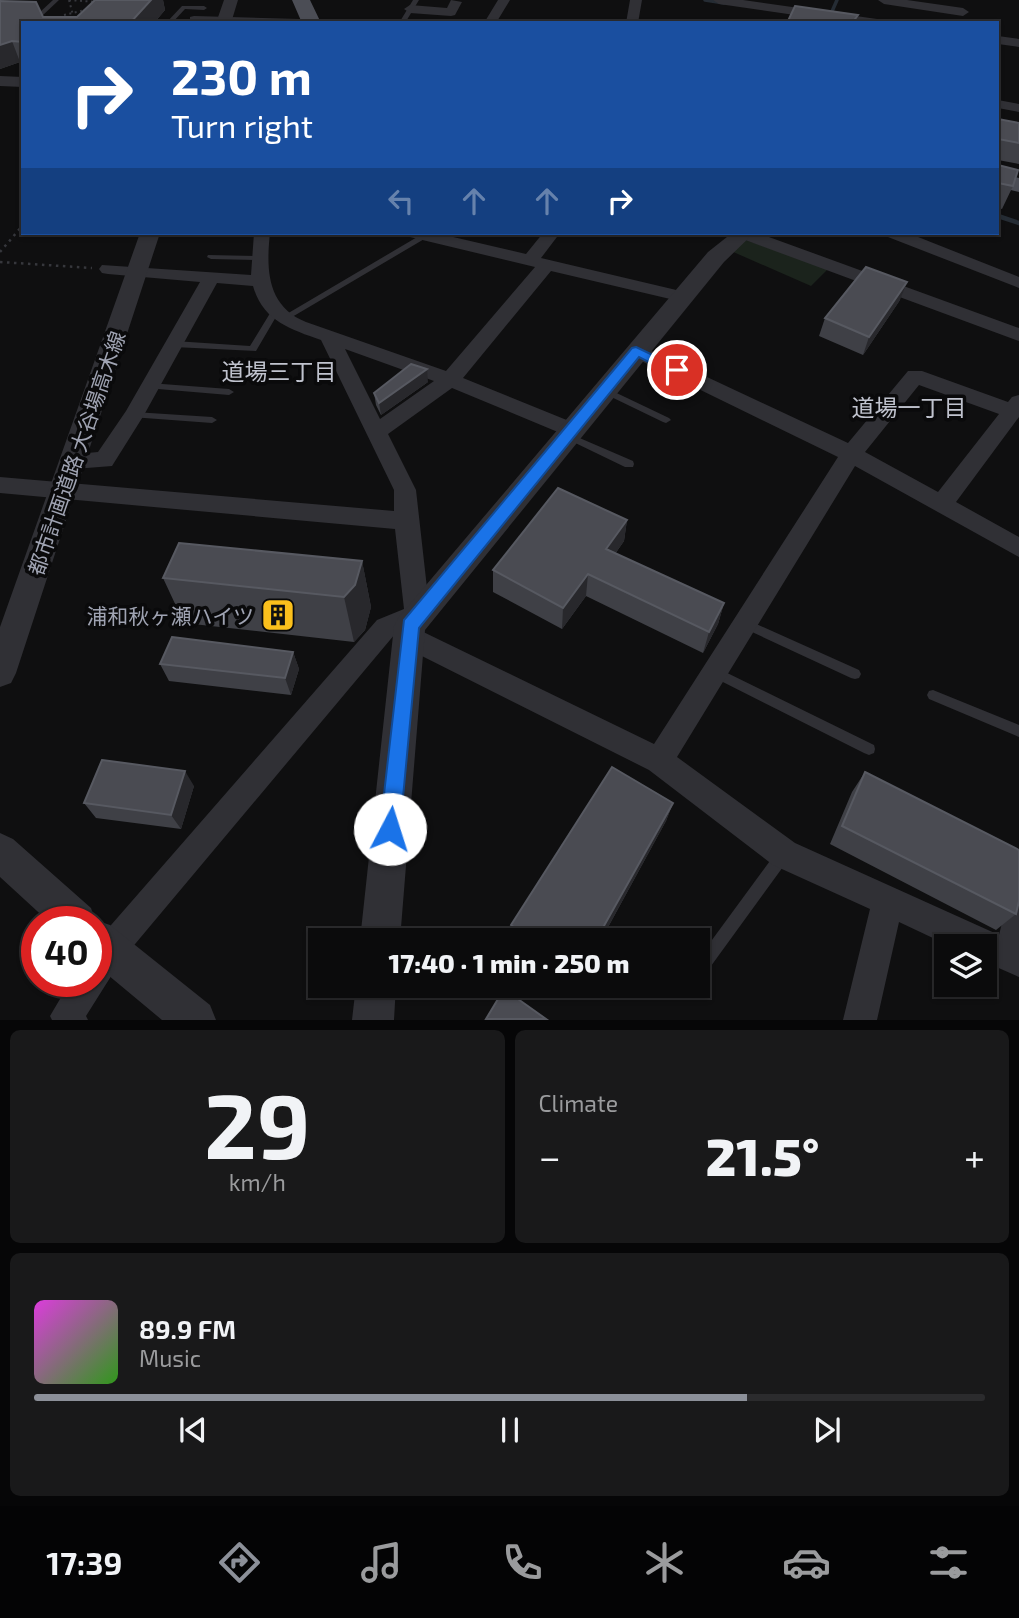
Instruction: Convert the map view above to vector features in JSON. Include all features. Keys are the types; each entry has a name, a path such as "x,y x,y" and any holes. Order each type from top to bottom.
{"main road":[{"path":"999,180 1019,185"}],"street":[{"path":"224,21 231,0"},
{"path":"491,21 504,0"},
{"path":"632,21 636,0"},
{"path":"719,0 765,3 860,21"},
{"path":"814,14 820,0"},
{"path":"884,0 963,12"},
{"path":"413,4 451,12 456,2"},
{"path":"758,21 765,3"},
{"path":"194,21 204,8"},
{"path":"231,21 306,11"},
{"path":"999,40 1019,43"},
{"path":"0,81 21,82"},
{"path":"999,104 1019,108"},
{"name":"都市計画道路 大谷場高木線","path":"0,673 65,490 149,235"},
{"path":"262,235 260,281 280,314 329,336 450,380 570,433"},
{"path":"425,235 683,297"},
{"path":"377,431 450,380 538,262 551,235"},
{"path":"412,626 636,351 716,257 742,235"},
{"path":"749,235 1019,335"},
{"path":"899,235 1019,283"},
{"path":"74,461 104,460 134,415 174,344 211,267"},
{"path":"108,269 137,271 211,267 260,281"},
{"path":"329,336 405,490 412,626 381,928"},
{"path":"636,351 851,454 1019,548"},
{"path":"659,761 851,454 915,376 1016,406 941,505"},
{"path":"0,485 406,521"},
{"path":"112,945 386,627 412,626 659,761 784,854 1015,960 1019,910"},
{"path":"0,852 59,906"},
{"path":"860,1020 888,901"},
{"path":"112,970 195,1020"},
{"path":"67,1018 78,997"},
{"path":"373,1020 375,998"}],"lane":[{"path":"20,14 40,15 56,0"},
{"path":"403,21 413,4"},
{"path":"171,21 186,6 204,8"},
{"path":"45,10 53,14"},
{"path":"174,344 253,349 280,314 419,235"},
{"path":"211,267 259,258"},
{"path":"149,386 229,392"},
{"path":"604,390 666,421"},
{"path":"134,415 212,421"},
{"path":"570,433 629,464"},
{"path":"743,623 855,674"},
{"path":"714,672 869,749"},
{"path":"933,695 1019,731"},
{"path":"710,956 784,854"}],"path":[{"path":"74,21 69,0 103,2"},
{"path":"89,15 99,6"},
{"path":"64,15 89,9"},
{"path":"0,252 21,227"},
{"path":"0,262 108,269"}],"shaded area":[{"path":"745,240 829,268 811,286 731,251"}],"building":[{"path":"95,0 151,0 132,21 21,21 21,42 12,41 0,45 0,1 36,2 43,17 77,17"},
{"path":"795,6 858,15 854,21 788,21"},
{"path":"999,119 1019,123 1019,143 999,139"},
{"path":"999,165 1018,170 1013,186 999,183"},
{"path":"866,267 907,282 869,337 825,318"},
{"path":"411,364 427,369 379,403 374,393"},
{"path":"558,488 627,520 606,549 724,603 709,632 588,574 563,608 493,570"},
{"path":"179,543 362,561 355,585 344,597 163,578"},
{"path":"172,637 293,652 285,678 160,664"},
{"path":"102,760 185,771 171,815 84,803"},
{"path":"612,767 673,803 603,928 515,928 511,925"},
{"path":"865,772 1019,850 1019,901 1016,914 842,826"},
{"path":"499,998 517,998 546,1019 486,1019"}],"waterway":[{"path":"705,0 724,3"},
{"path":"830,16 837,0"},
{"path":"999,216 1019,223"}],"place":[{"name":"浦和秋ヶ瀬ハイツ","path":"278,615"}],"district":[{"name":"道場三丁目","path":"279,371"},
{"name":"道場一丁目","path":"909,407"}],"route":[{"path":"390,829 410,626 636,351 677,370"}]}
